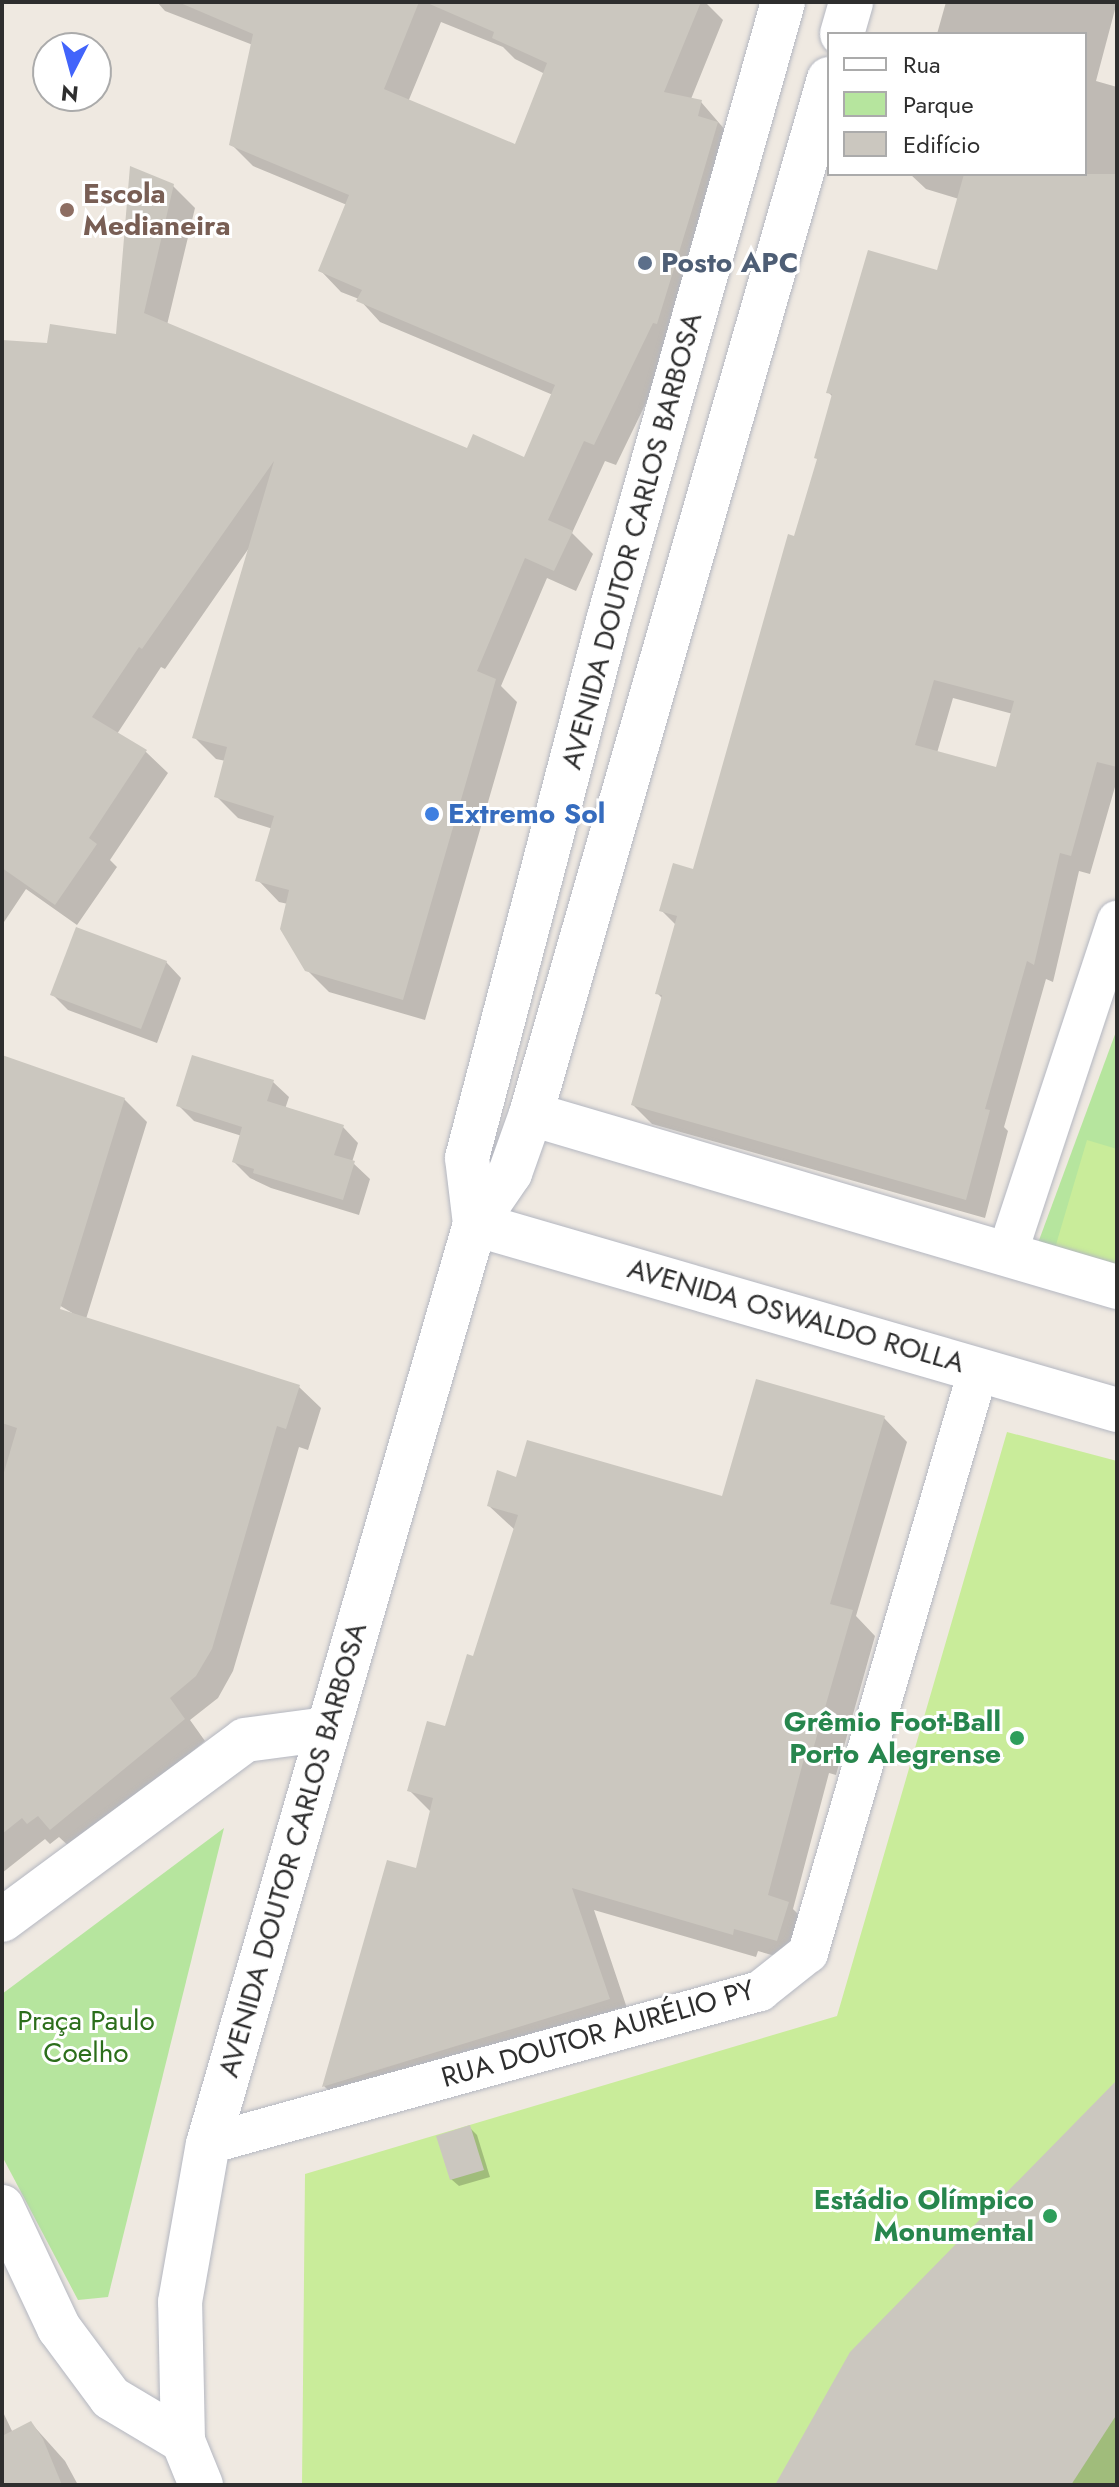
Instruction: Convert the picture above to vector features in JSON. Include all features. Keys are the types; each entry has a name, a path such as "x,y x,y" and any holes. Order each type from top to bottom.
{"street":[{"name":"AVENIDA DOUTOR CARLOS BARBOSA","path":"475,1224 467,1158 608,621 783,2"},
{"path":"843,32 851,2"},
{"name":"AVENIDA DOUTOR CARLOS BARBOSA","path":"201,2485 183,2441 180,2302 208,2144 475,1224 510,1173 531,1114 827,86"},
{"path":"1007,1254 1117,921"},
{"path":"531,1114 1117,1287"},
{"name":"AVENIDA OSWALDO ROLLA","path":"475,1224 1117,1410"},
{"name":"RUA DOUTOR AURÉLIO PY","path":"208,2144 760,1991 808,1953 979,1368"},
{"path":"2,1920 245,1740 327,1729"},
{"path":"2,2207 59,2328 111,2398 183,2441"}],"green space":[{"path":"1117,1029 1117,1266 1038,1243"},
{"path":"1087,1140 1117,1149 1117,1266 1055,1248"},
{"name":"Grêmio Foot-Ball Porto Alegrense","path":"1007,1432 1117,1461 1117,2485 302,2485 305,2174 837,2016"},
{"name":"Praça Paulo Coelho","path":"224,1828 108,2297 78,2300 2,2156 2,1994"}],"building":[{"path":"178,2 419,2 384,89 515,144 547,63 492,38 494,32 425,2 701,2 664,92 702,100 698,116 718,122 696,197 657,324 653,323 594,445 584,441 548,520 573,531 554,571 525,558 477,671 496,679 403,1000 305,971 280,929 289,890 255,881 274,816 214,797 227,747 192,738 274,461 92,717 147,750 89,838 97,844 55,905 2,868 2,340 47,343 50,324 116,334 130,166 174,184 144,313 467,448 473,434 524,457 555,385 356,301 362,290 318,271 349,195 229,145 253,34"},
{"path":"1117,174 1117,767 1097,762 1071,856 1060,853 1034,965 1027,961 985,1109 990,1110 966,1200 631,1105 662,995 655,994 677,916 659,911 673,863 693,869 788,534 794,536 817,459 814,458 832,394 826,393 868,250 937,270 963,176","holes":["934,680 1014,701 996,767 915,745"]},
{"path":"76,927 167,961 141,1029 50,995"},
{"path":"2,1055 125,1098 60,1309 300,1385 286,1429 277,1426 212,1649 196,1676 170,1698 185,1719 50,1830 38,1816 27,1824 22,1818 2,1834 2,1479 17,1428 2,1423"},
{"path":"192,1055 274,1080 267,1101 344,1125 334,1155 355,1161 343,1200 253,1173 254,1169 232,1162 242,1127 176,1106"},
{"path":"756,1379 885,1416 830,1604 853,1610 812,1753 806,1751 768,1895 789,1902 777,1941 734,1929 733,1935 572,1888 610,1999 322,2087 387,1860 416,1868 433,1798 407,1791 427,1721 445,1726 467,1654 473,1656 518,1515 487,1506 497,1470 516,1477 527,1440 722,1496"},
{"name":"Estádio Olímpico Monumental","path":"1117,2080 1117,2414 1071,2485 775,2485 850,2352"},
{"path":"470,2125 484,2170 450,2180 436,2136"},
{"path":"31,2421 43,2439 62,2485 2,2485 2,2436"}],"place":[{"name":"Escola Medianeira","path":"67,210"},
{"name":"Posto APC","path":"645,263"},
{"name":"Extremo Sol","path":"432,814"},
{"name":"Grêmio Foot-Ball Porto Alegrense","path":"1017,1738"},
{"name":"Estádio Olímpico Monumental","path":"1050,2216"}]}
